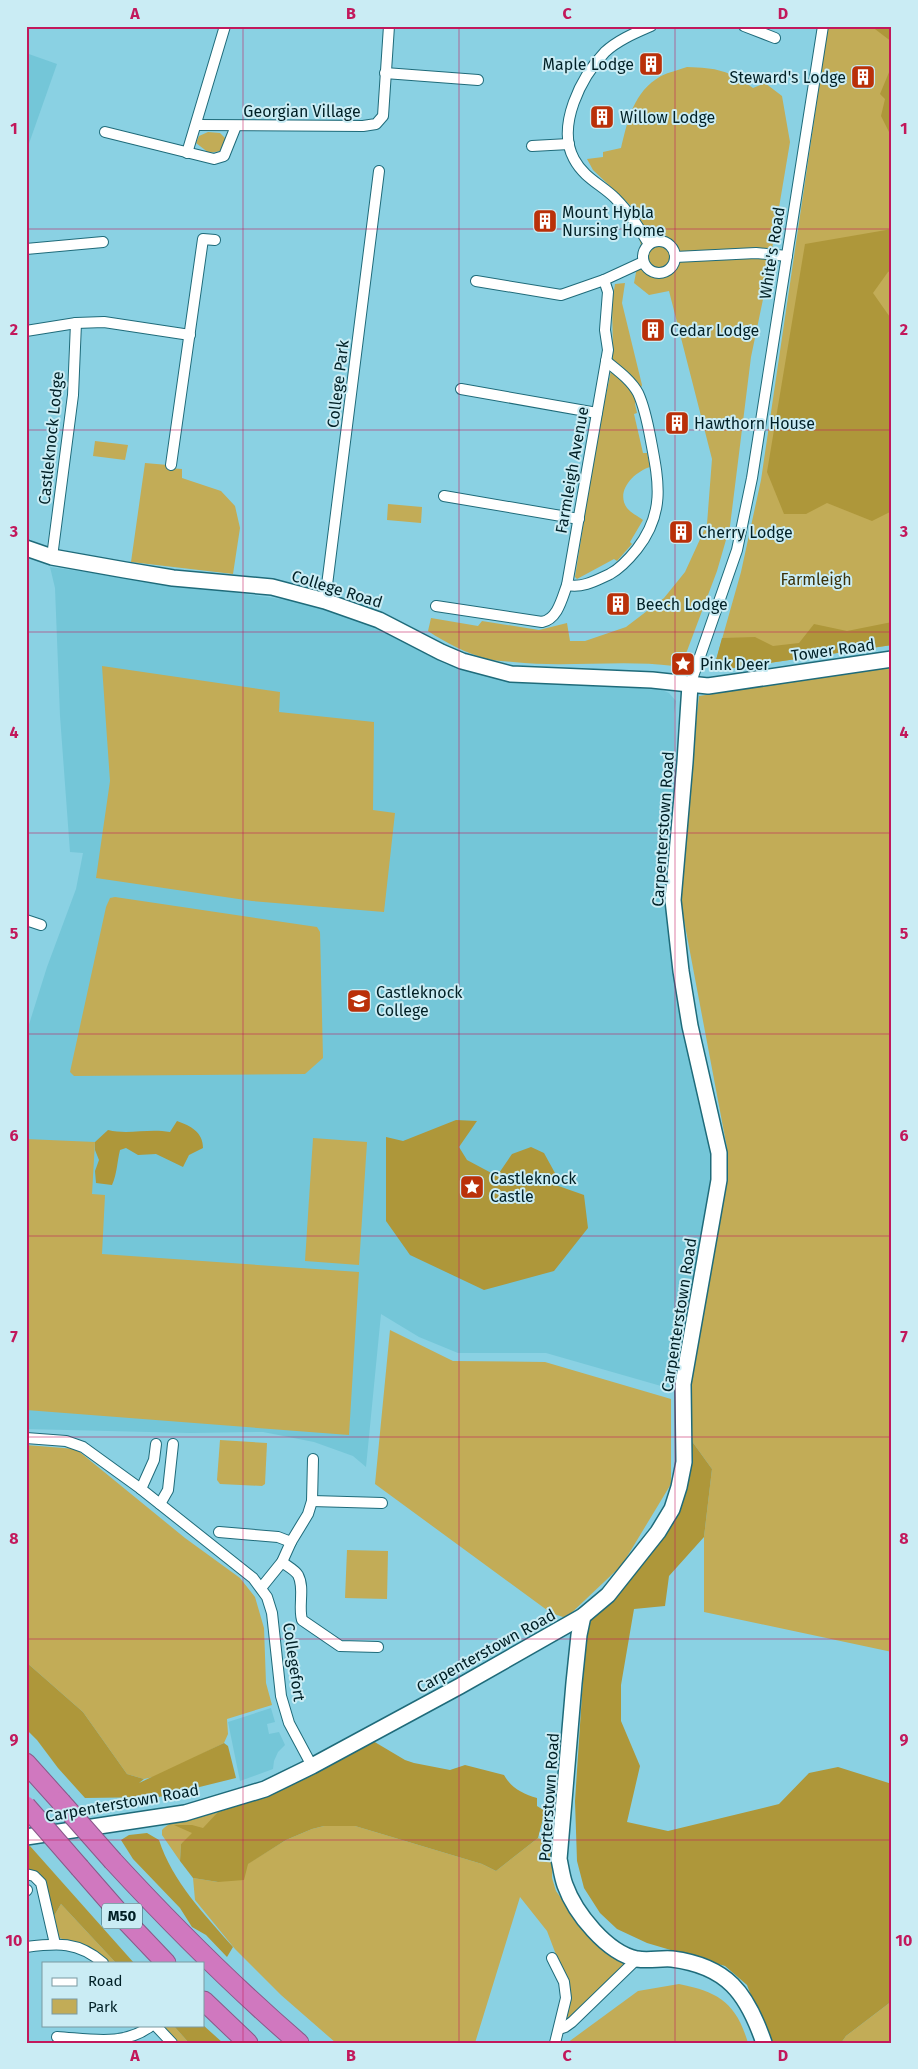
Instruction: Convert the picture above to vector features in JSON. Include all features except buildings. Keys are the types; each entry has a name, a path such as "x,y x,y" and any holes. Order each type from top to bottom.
{"highway":[{"name":"M50","path":"26,1763 113,1861 194,1947 247,1998 299,2043"},
{"name":"M50","path":"26,1806 128,1923 165,1962"},
{"path":"205,2002 248,2043"}],"street":[{"path":"187,153 225,26"},
{"name":"Georgian Village","path":"196,126 363,126 376,124 383,116 389,26"},
{"path":"649,244 630,213 614,197 583,172 574,159 568,144 570,118 580,90 593,67 606,51 626,37 652,26"},
{"path":"744,26 774,38"},
{"name":"White's Road","path":"690,686 737,550 752,478 823,26"},
{"path":"385,74 478,80"},
{"name":"Georgian Village","path":"105,132 214,159 224,156 236,126"},
{"path":"532,146 568,144"},
{"name":"College Park","path":"325,601 379,171"},
{"path":"171,465 203,239 215,240"},
{"path":"660,241 672,247 675,256 673,265 664,273 652,272 644,262 644,250 649,244 660,241"},
{"path":"26,249 103,242"},
{"path":"675,256 756,252 787,256"},
{"path":"476,281 561,295 604,280 644,262"},
{"name":"Farmleigh Avenue","path":"436,606 542,622 549,621 554,617 567,584 608,350 605,330 608,292 604,280"},
{"path":"26,331 76,323 104,322 190,335"},
{"name":"Castleknock Lodge","path":"52,557 72,398 76,323"},
{"path":"567,584 578,587 618,570 646,537 656,515 659,498 658,477 646,415 638,392 628,379 606,361"},
{"path":"462,389 597,413"},
{"path":"444,496 578,519"},
{"name":"College Road","path":"26,548 52,557 173,578 272,588 325,601 372,617 441,652 483,668 511,674 652,680 690,686"},
{"name":"Tower Road","path":"690,686 708,686 892,659"},
{"name":"Carpenterstown Road","path":"26,1837 185,1813 265,1789 312,1766 460,1686 583,1616 608,1595 658,1532 672,1509 684,1462 683,1384 719,1180 719,1153 690,1026 672,900 690,686"},
{"path":"26,920 41,924"},
{"name":"Collegefort","path":"26,1438 66,1442 83,1447 141,1489 240,1566 261,1588 267,1597 272,1613 281,1696 289,1723 312,1766"},
{"path":"141,1489 154,1460 156,1444"},
{"path":"160,1504 168,1490 173,1444"},
{"path":"261,1588 282,1562 291,1542 308,1514 312,1501 314,1460"},
{"path":"312,1501 382,1504"},
{"path":"219,1532 278,1537 291,1542"},
{"name":"Collegefort","path":"282,1562 297,1574 300,1584 302,1620 340,1646 378,1647"},
{"name":"Porterstown Road","path":"583,1616 574,1683 559,1859 565,1885 574,1904 592,1929 612,1948 637,1959 671,1959 694,1963 721,1974 740,1991 753,2014 764,2043"},
{"path":"26,1874 34,1876 41,1884 55,1944"},
{"path":"26,1947 55,1944 82,1949 93,1954 103,1962"},
{"path":"552,1958 566,1991 555,2043"},
{"path":"559,2030 566,2028 637,1959"},
{"path":"57,2037 100,2040 130,2038 152,2026"},
{"path":"155,2026 172,2043"}],"shaded area":[{"path":"871,26 892,26 892,42"},
{"path":"26,53 57,64 26,152"},
{"path":"892,65 892,138 881,116 885,99 880,94"},
{"path":"892,229 892,270 888,272 873,293 892,320 892,511 872,521 827,503 806,514 784,514 767,472 805,244"},
{"name":"Castleknock College","path":"50,567 288,600 358,619 445,664 497,677 654,687 669,693 676,701 674,714 674,817 686,1039 713,1162 675,1390 546,1353 458,1353 419,1337 381,1314 366,1467 353,1456 314,1442 263,1432 190,1433 26,1429 26,1034 47,967 76,889 83,853 70,852 60,716 55,588"},
{"path":"892,622 892,645 713,671 722,638 755,637 773,646 799,643 814,624 847,631"},
{"path":"456,1120 477,1121 459,1147 467,1160 497,1176 512,1154 531,1147 544,1153 555,1173 550,1183 584,1195 588,1228 554,1271 484,1290 410,1255 386,1221 386,1137 403,1141"},
{"path":"177,1121 195,1130 201,1138 203,1148 189,1155 183,1167 156,1154 138,1155 126,1148 120,1150 112,1185 96,1183 95,1171 99,1160 95,1150 95,1142 108,1130 123,1132 170,1132"},
{"path":"686,1433 712,1469 704,1537 669,1576 665,1606 634,1609 621,1685 621,1721 640,1766 627,1822 668,1831 779,1804 809,1773 838,1767 892,1784 892,2001 846,2036 841,2043 769,2043 747,1985 725,1966 647,1943 617,1929 600,1913 584,1888 577,1861 575,1801 587,1619 662,1535"},
{"path":"26,1662 83,1712 127,1774 144,1779 139,1783 224,1743 228,1746 236,1778 159,1797 85,1798 26,1729"},
{"path":"271,1708 275,1722 267,1724 269,1734 279,1732 285,1745 278,1752 273,1769 240,1781 228,1722"},
{"path":"373,1741 405,1760 414,1763 450,1770 465,1765 504,1775 510,1784 518,1790 537,1798 537,1806 545,1811 538,1838 496,1871 482,1864 355,1826 324,1826 286,1840 248,1864 244,1880 218,1882 193,1878 180,1861 181,1844 192,1833 174,1825 192,1825 203,1828 218,1812 245,1803"},
{"path":"147,1833 159,1840 172,1870 190,1897 233,1947 227,1957 206,1935 192,1927 180,1908 133,1859 121,1840 129,1835"},
{"path":"30,1846 133,1962 115,1962 61,1904 54,1916 33,1870 26,1870 26,1847"},
{"path":"174,2026 204,2026 223,2043 189,2043"}],"green space":[{"name":"Farmleigh","path":"828,26 892,26 892,645 713,671 741,572 761,480"},
{"path":"687,67 722,71 753,88 765,83 782,96 790,142 766,285 751,357 730,526 717,571 687,651 683,658 674,666 634,663 533,664 479,657 442,640 428,631 431,618 478,626 482,621 539,630 567,623 570,641 585,641 626,627 664,598 685,572 707,524 712,459 669,291 649,295 634,283 641,246 632,207 593,170 587,159 603,157 603,152 621,148 629,117 644,90 661,76"},
{"path":"208,132 220,133 225,138 221,151 209,153 196,143 199,136"},
{"path":"625,283 622,303 642,385 635,404 637,413 634,414 643,453 647,453 650,467 638,473 628,483 623,495 627,508 643,520 630,542 632,544 617,561 614,559 577,579 575,577 598,432 613,353 612,302 615,284"},
{"path":"95,441 128,445 125,460 93,456"},
{"path":"145,463 168,465 169,468 182,469 182,478 221,491 235,506 240,528 233,574 131,562"},
{"path":"388,504 422,507 421,523 387,520"},
{"path":"102,666 280,692 279,712 374,722 373,810 395,813 384,912 252,901 96,878 110,781"},
{"path":"892,666 892,1652 704,1612 704,1537 712,1469 686,1433 690,1391 727,1148 680,899 690,773 699,696"},
{"path":"115,897 317,927 320,932 323,1058 305,1074 74,1076 70,1072 106,907 110,898"},
{"path":"313,1138 367,1142 359,1265 305,1261"},
{"path":"26,1139 95,1142 92,1194 105,1195 102,1254 359,1272 349,1435 26,1410"},
{"path":"390,1330 453,1361 545,1362 671,1399 671,1484 622,1565 566,1618 551,1613 375,1484"},
{"path":"220,1440 267,1443 265,1484 262,1486 220,1484 217,1480"},
{"path":"26,1445 76,1449 185,1538 240,1578 255,1597 264,1628 266,1683 272,1705 227,1719 228,1734 224,1743 158,1776 144,1779 127,1774 83,1712 26,1662"},
{"path":"347,1550 388,1551 387,1599 345,1598"},
{"path":"218,1812 204,1831 181,1844 180,1861 162,1835 162,1830 173,1822"},
{"path":"324,1826 355,1826 482,1864 496,1871 538,1838 553,1844 552,1878 556,1891 582,1927 601,1946 625,1965 565,2024 571,1994 547,1931 520,1897 475,2043 336,2043 281,1995 235,1949 195,1900 193,1878 218,1882 286,1840"},
{"path":"61,1904 115,1962 103,1962 85,1945 59,1938 54,1916"},
{"path":"679,1984 705,1991 724,2002 738,2018 748,2043 567,2043 638,1991"},
{"path":"892,2001 892,2043 841,2043 846,2036"},
{"path":"163,2026 174,2026 189,2043 177,2043"}],"place":[{"name":"Maple Lodge","path":"651,64"},
{"name":"Steward's Lodge","path":"863,77"},
{"name":"Willow Lodge","path":"602,117"},
{"name":"Mount Hybla Nursing Home","path":"545,221"},
{"name":"Cedar Lodge","path":"653,330"},
{"name":"Hawthorn House","path":"677,423"},
{"name":"Cherry Lodge","path":"681,532"},
{"name":"Beech Lodge","path":"618,604"},
{"name":"Pink Deer","path":"683,664"},
{"name":"Castleknock College","path":"359,1001"},
{"name":"Castleknock Castle","path":"472,1187"}]}
